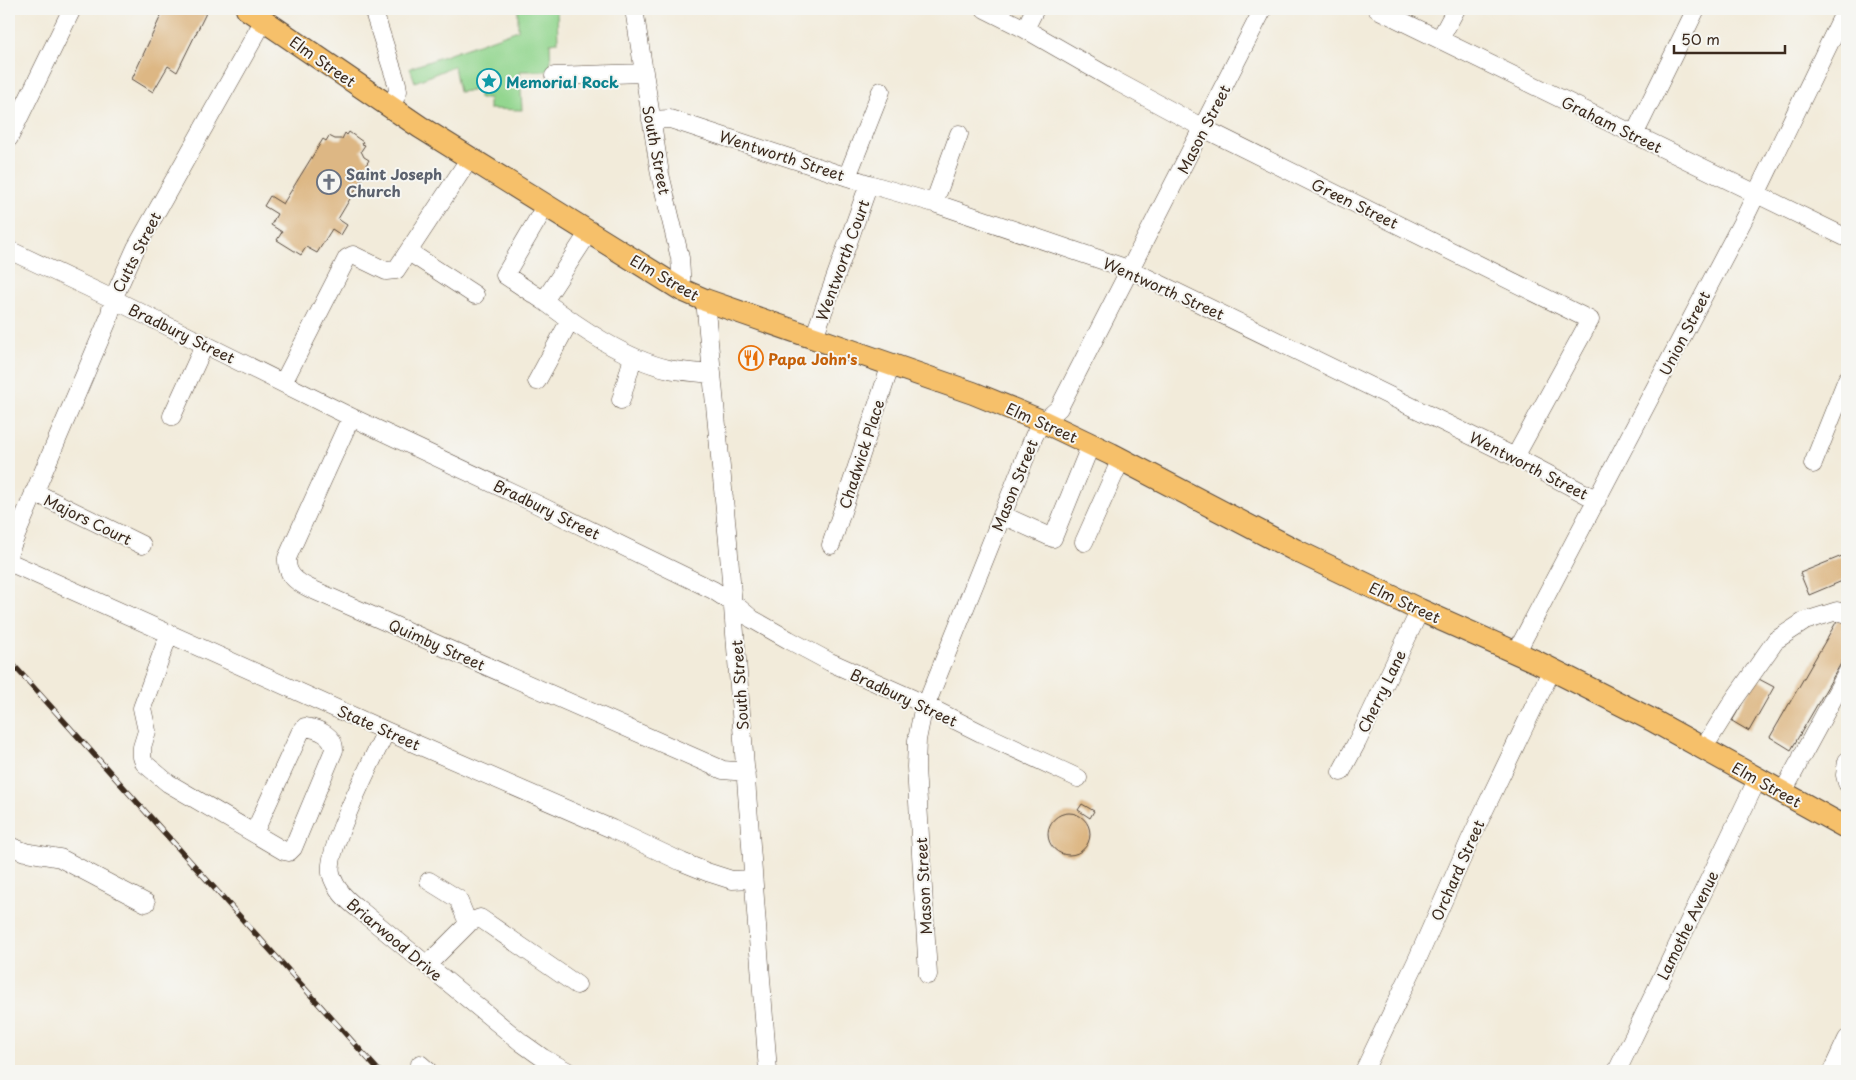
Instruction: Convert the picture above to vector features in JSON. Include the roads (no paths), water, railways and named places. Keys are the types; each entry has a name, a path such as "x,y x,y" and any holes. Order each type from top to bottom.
{"main road":[{"name":"Elm Street","path":"256,14 391,108 682,290 705,300 973,393 1044,422 1121,459 1295,550 1552,670 1652,720 1847,828"}],"street":[{"path":"9,138 72,9"},
{"path":"373,9 397,84 398,91 391,108"},
{"name":"South Street","path":"634,9 660,174 680,258 682,290"},
{"name":"Green Street","path":"985,9 1026,29 1114,80 1203,128 1590,320 1515,457"},
{"path":"1026,29 1035,9"},
{"name":"Mason Street","path":"928,975 916,768 918,733 926,705 1034,436 1044,422 1056,414 1060,408 1263,9"},
{"name":"Graham Street","path":"1377,9 1847,238"},
{"path":"1440,39 1456,9"},
{"path":"1634,135 1696,9"},
{"name":"Union Street","path":"1516,653 1756,193 1846,9"},
{"name":"Cutts Street","path":"9,552 108,318 112,299 136,248 256,14"},
{"path":"554,76 643,73"},
{"path":"847,176 881,91"},
{"name":"Wentworth Street","path":"651,120 670,119 869,184 934,203 1131,270 1515,457 1597,500"},
{"path":"934,203 959,134"},
{"path":"283,383 347,258 353,255 386,271 398,268 470,158"},
{"name":"Wentworth Court","path":"814,337 869,184"},
{"path":"546,205 505,275 570,320 633,357 670,369 712,374"},
{"path":"544,301 589,232"},
{"name":"Bradbury Street","path":"9,250 205,344 351,417 713,590 733,603 752,620 838,666 926,705 1078,778"},
{"path":"408,253 474,295"},
{"name":"South Street","path":"705,300 733,603 752,878 768,1071"},
{"path":"538,381 570,320"},
{"path":"172,416 205,344"},
{"path":"621,400 633,357"},
{"name":"Chadwick Place","path":"831,545 891,364"},
{"path":"1813,464 1847,379"},
{"name":"Quimby Street","path":"351,417 287,558 288,570 295,580 318,592 723,770 746,772"},
{"path":"1002,515 1053,538 1091,444"},
{"path":"1084,542 1121,459"},
{"name":"Majors Court","path":"34,492 142,545"},
{"name":"State Street","path":"9,562 707,872 732,880 752,878"},
{"name":"Cherry Lane","path":"1341,772 1420,610"},
{"path":"1703,749 1733,701 1776,640 1805,621 1837,611 1847,614"},
{"path":"169,634 142,708 148,731 142,747 142,758 144,763 168,783 284,851 289,852 293,848 334,750 334,743 331,738 313,728 305,727 300,733 254,833"},
{"name":"Orchard Street","path":"1364,1071 1417,960 1470,840 1552,670"},
{"path":"1783,792 1847,673"},
{"path":"313,728 323,702"},
{"name":"Briarwood Drive","path":"386,731 338,836 331,859 331,872 336,886 347,899 522,1043 548,1067 567,1071"},
{"path":"1847,761 1847,783"},
{"name":"Lamothe Avenue","path":"1617,1071 1758,778"},
{"path":"9,846 25,852 60,858 146,903"},
{"path":"429,881 458,899 465,916 470,922"},
{"path":"427,965 470,922 480,918 576,985"},
{"path":"1832,1071 1847,1039"}],"railway":[{"path":"9,660 379,1071"}],"place":[{"name":"Memorial Rock","path":"489,81"},
{"name":"Saint Joseph Church","path":"329,182"},
{"name":"Papa John's","path":"751,358"}]}
